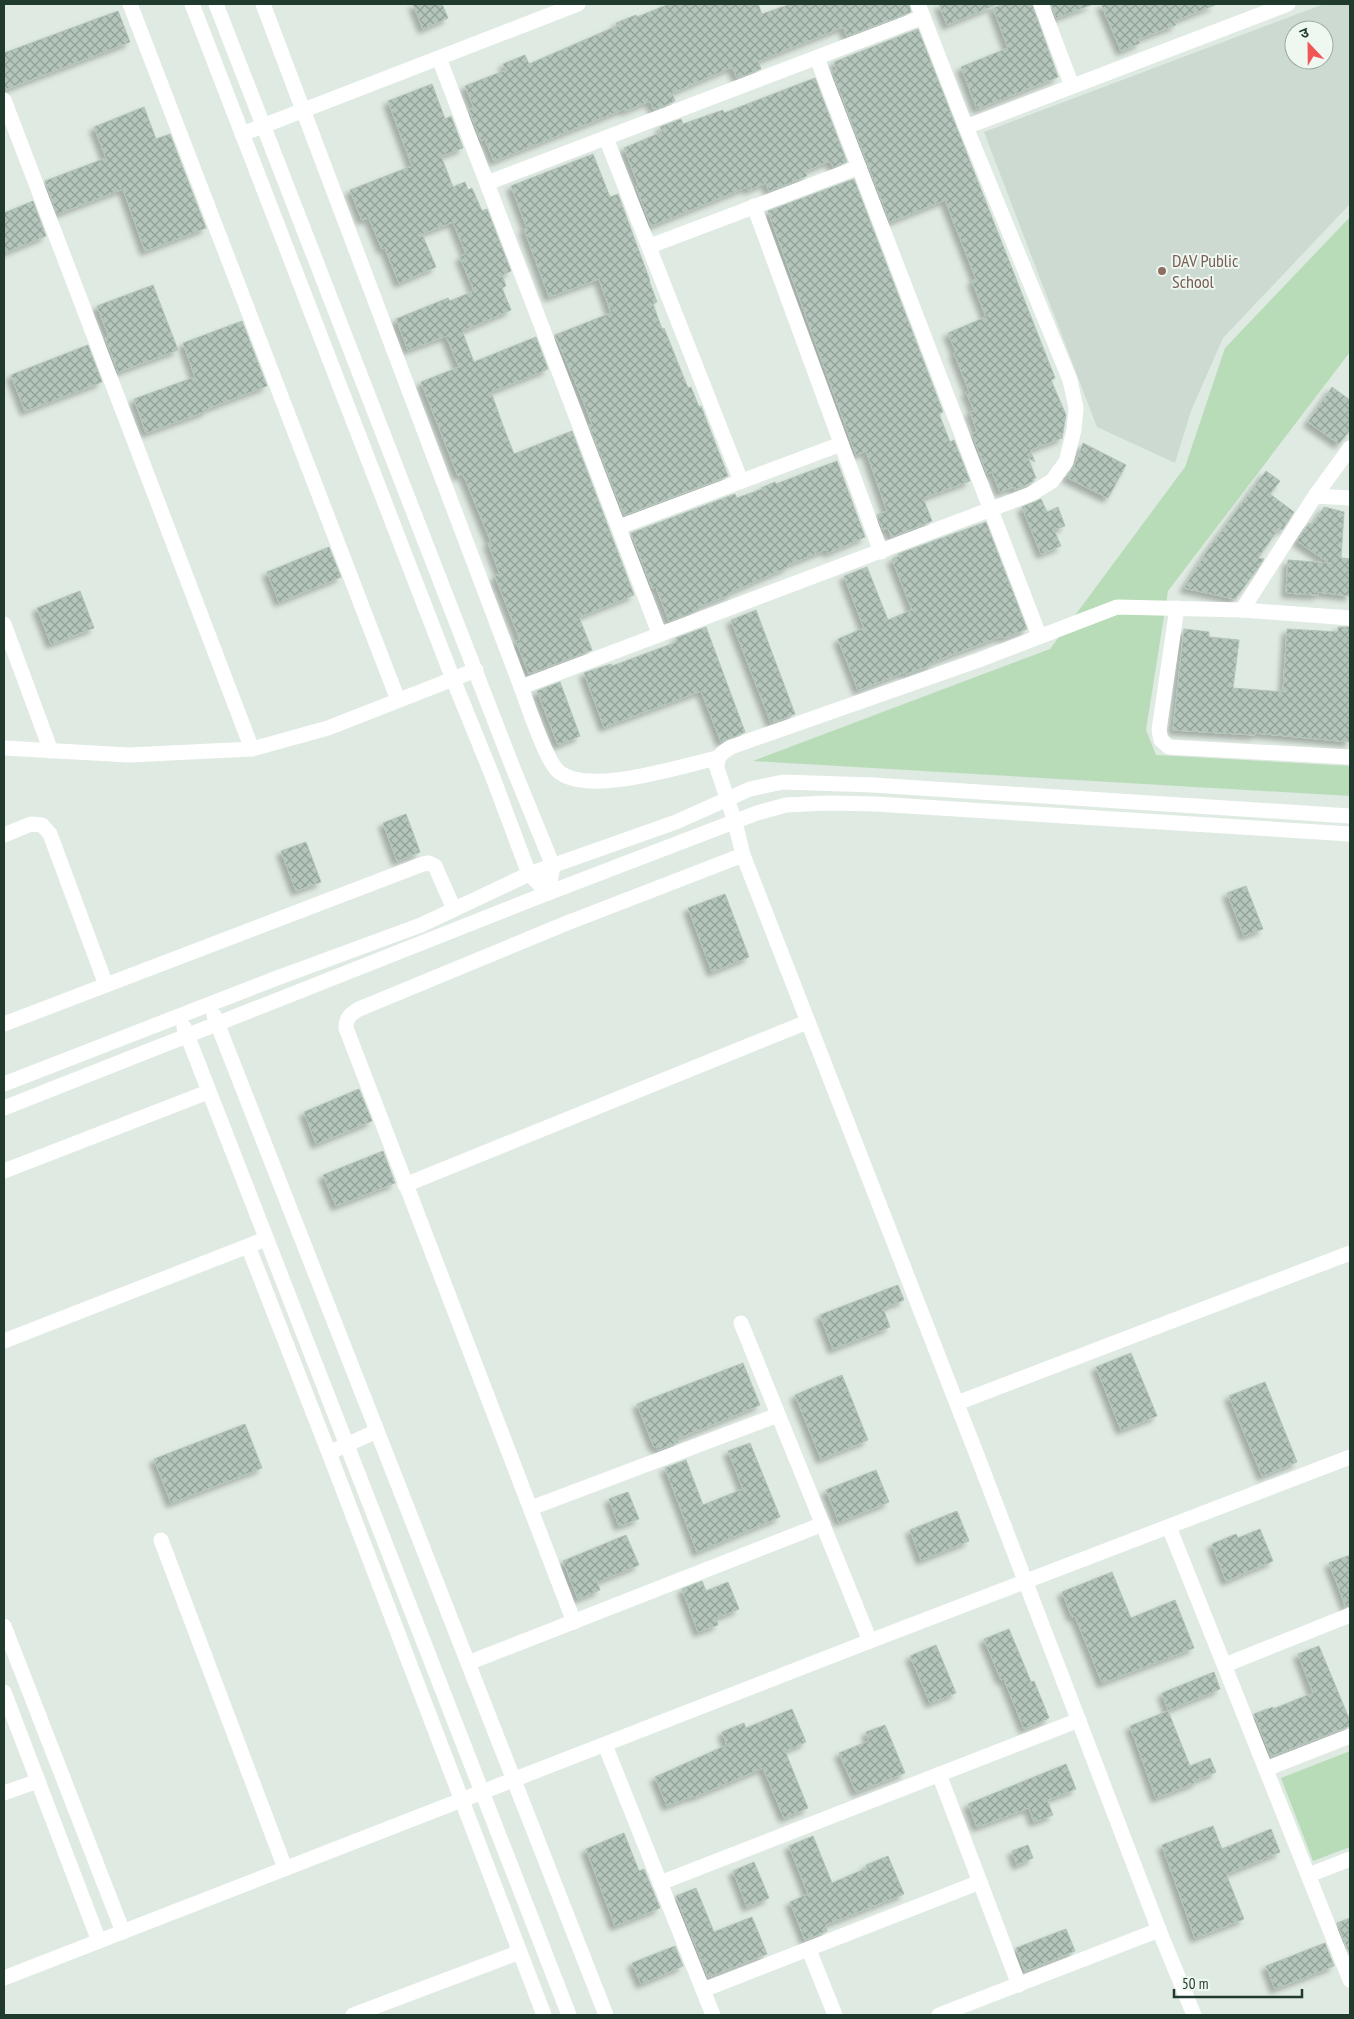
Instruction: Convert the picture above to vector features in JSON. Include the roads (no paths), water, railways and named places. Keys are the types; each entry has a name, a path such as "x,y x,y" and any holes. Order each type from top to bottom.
{"street":[{"path":"130,4 398,700"},
{"path":"192,4 529,874 548,893"},
{"path":"216,4 513,768 553,866 548,893"},
{"path":"263,4 545,750 557,770 572,779 592,782 632,778 717,758 722,752 731,747 979,660 1039,635 1117,607 1242,610 1350,618"},
{"path":"1042,4 1072,86"},
{"path":"966,127 1288,4"},
{"path":"242,134 573,5"},
{"path":"487,183 817,58 921,11 966,127 1070,380 1076,408 1074,430 1066,462 1052,481 1031,494 659,633 521,687"},
{"path":"439,58 659,633"},
{"path":"817,58 1039,635"},
{"path":"4,100 252,749"},
{"path":"606,138 741,481"},
{"path":"650,246 859,167"},
{"path":"754,206 880,552"},
{"path":"618,527 841,444"},
{"path":"1242,610 1315,496 1350,448"},
{"path":"1315,496 1350,498"},
{"path":"1170,608 1159,730 1161,740 1169,747 1350,757"},
{"path":"4,624 51,751"},
{"path":"4,748 129,754 252,749 328,728 476,670"},
{"path":"717,758 718,768 743,855 957,1403 1159,1930 1194,2015"},
{"path":"4,1084 421,924 529,874 676,822 750,789 783,782 816,782 1350,816"},
{"path":"4,1108 548,893 757,813 786,805 828,803 958,808 1350,834"},
{"path":"4,835 31,824 42,825 50,834 106,985"},
{"path":"574,1622 405,1185 346,1028 346,1021 351,1014 359,1009 567,923 743,855"},
{"path":"4,1024 422,864 429,863 435,866 454,910"},
{"path":"209,1004 606,2015"},
{"path":"179,1016 569,2015"},
{"path":"405,1185 807,1022"},
{"path":"4,1171 208,1092"},
{"path":"4,1341 266,1239"},
{"path":"248,1246 544,2015"},
{"path":"957,1403 1350,1253"},
{"path":"741,1323 870,1641"},
{"path":"531,1508 778,1415"},
{"path":"329,1453 377,1432"},
{"path":"4,1978 870,1641 1350,1457"},
{"path":"468,1663 823,1524"},
{"path":"1169,1527 1350,1980"},
{"path":"161,1540 285,1868"},
{"path":"1224,1665 1350,1615"},
{"path":"4,1626 123,1932"},
{"path":"4,1692 99,1942"},
{"path":"660,1883 1079,1720"},
{"path":"1266,1769 1350,1736"},
{"path":"605,1745 713,2015"},
{"path":"939,1774 1019,1985"},
{"path":"4,1793 38,1781"},
{"path":"1308,1875 1350,1859"},
{"path":"703,1990 980,1882"},
{"path":"939,2015 1159,1930"},
{"path":"809,1950 834,2015"},
{"path":"354,2015 387,2009 520,1952"}],"place":[{"name":"DAV Public School","path":"1162,271"}]}
